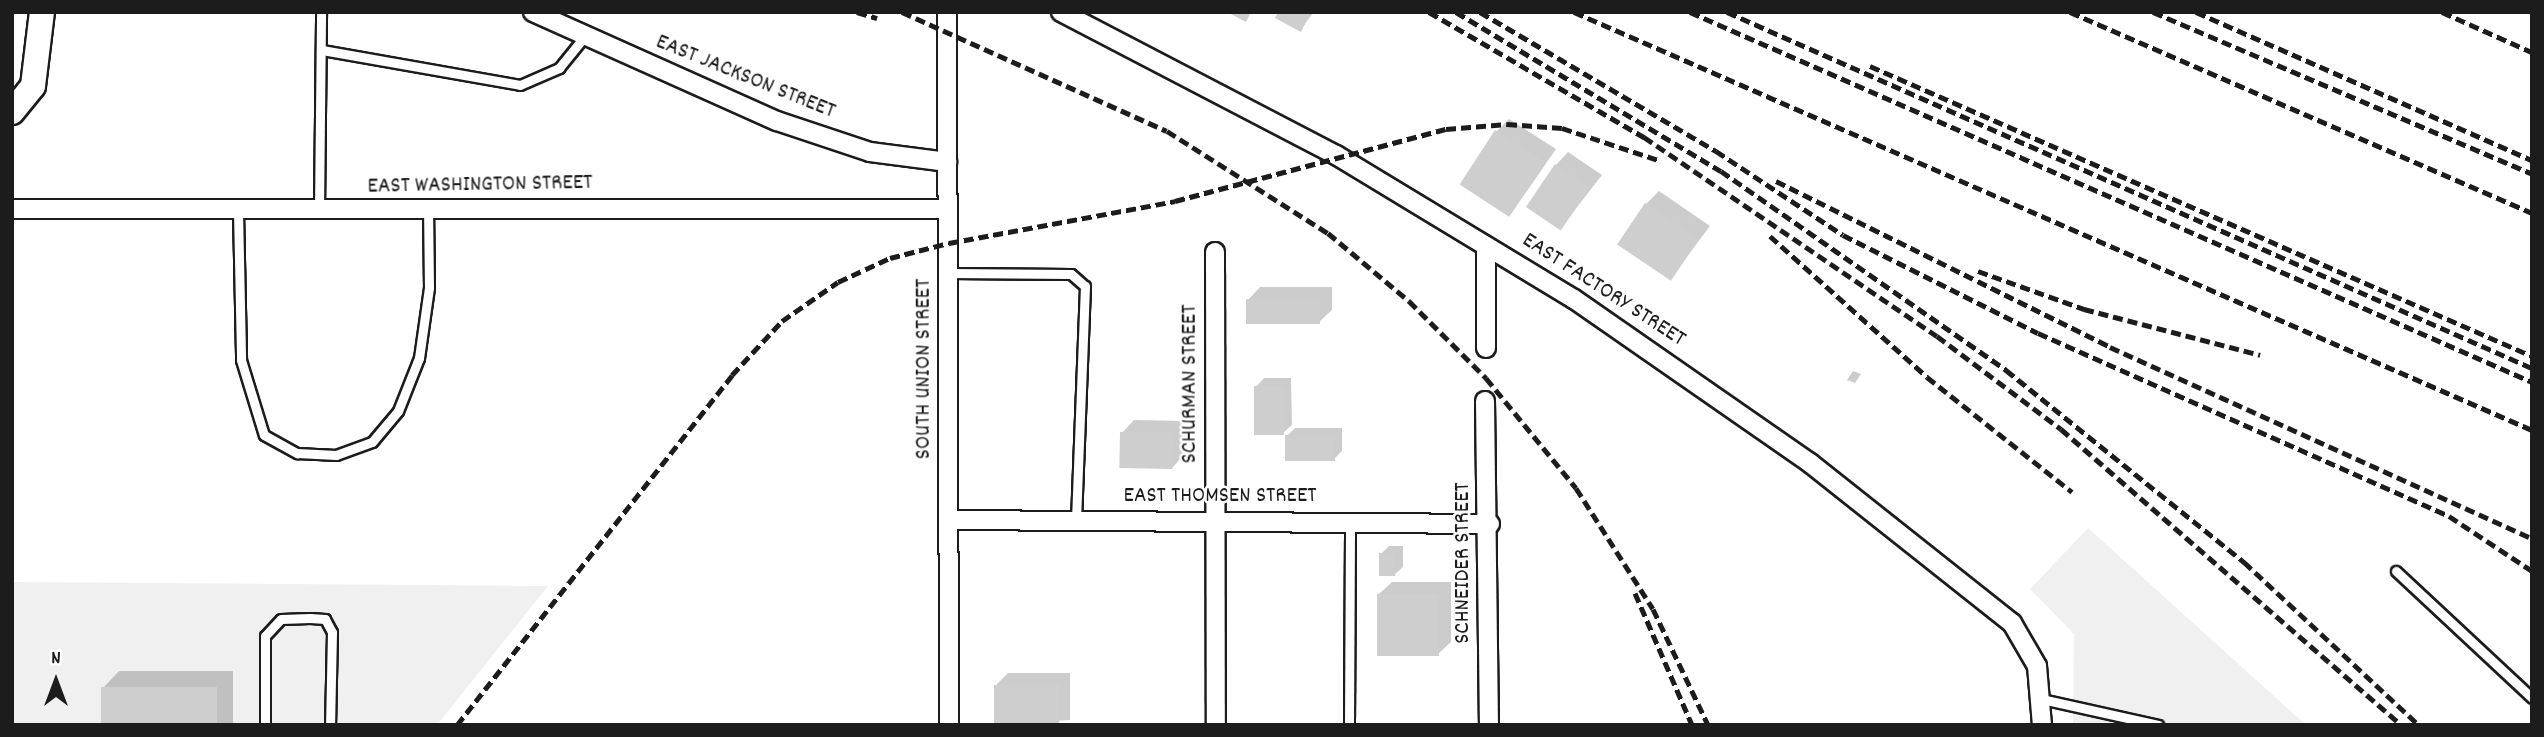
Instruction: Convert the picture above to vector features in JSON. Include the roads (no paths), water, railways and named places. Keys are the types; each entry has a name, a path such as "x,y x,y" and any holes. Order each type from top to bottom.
{"street":[{"path":"12,112 33,86 42,12"},
{"name":"EAST JACKSON STREET","path":"533,12 848,146 947,162"},
{"name":"EAST FACTORY STREET","path":"1061,12 1336,155 1486,246 1693,378 2012,623 2037,666 2042,699 2042,725"},
{"name":"SOUTH UNION STREET","path":"948,14 949,725"},
{"name":"EAST WASHINGTON STREET","path":"12,209 319,212 948,209"},
{"path":"1486,246 1486,348"},
{"name":"SCHURMAN STREET","path":"1215,252 1216,725"},
{"name":"SCHNEIDER STREET","path":"1485,401 1490,524 1489,725"},
{"name":"EAST THOMSEN STREET","path":"950,520 1490,524"}],"lane":[{"path":"319,212 322,50 320,12"},
{"path":"322,50 520,85 559,68 585,36"},
{"path":"239,211 241,360 264,435 297,453 336,455 372,442 398,411 419,358 429,288 428,211"},
{"path":"949,273 1071,274 1085,286 1076,521"},
{"path":"1349,725 1350,522"},
{"path":"2396,571 2532,698"},
{"path":"265,725 269,626 310,618 325,619 332,632 330,725"},
{"path":"2042,699 2158,725"}],"railway":[{"path":"857,12 877,18"},
{"path":"902,12 1167,131 1328,233 1409,301 1486,378 1576,488 1653,609 1708,725"},
{"path":"1429,12 1644,137 1937,336 2061,429 2402,725"},
{"path":"1456,12 1721,171 2006,370 2244,562 2419,725"},
{"path":"1480,12 1716,151 1843,235 2038,333 2449,516 2532,571"},
{"path":"1574,12 2532,430"},
{"path":"1690,12 2532,382"},
{"path":"1727,12 2532,368"},
{"path":"2070,12 2532,213"},
{"path":"2153,12 2532,174"},
{"path":"2196,12 2532,160"},
{"path":"2442,12 2532,52"},
{"path":"1870,66 2532,356"},
{"path":"457,725 732,375 782,321 838,282 890,258 949,243 1175,201 1446,129 1507,124 1562,128 1658,160"},
{"path":"1776,181 2110,347 2532,538"},
{"path":"1770,236 1927,377 2072,492"},
{"path":"1978,271 2084,309 2260,355"},
{"path":"1635,593 1692,725"}]}
